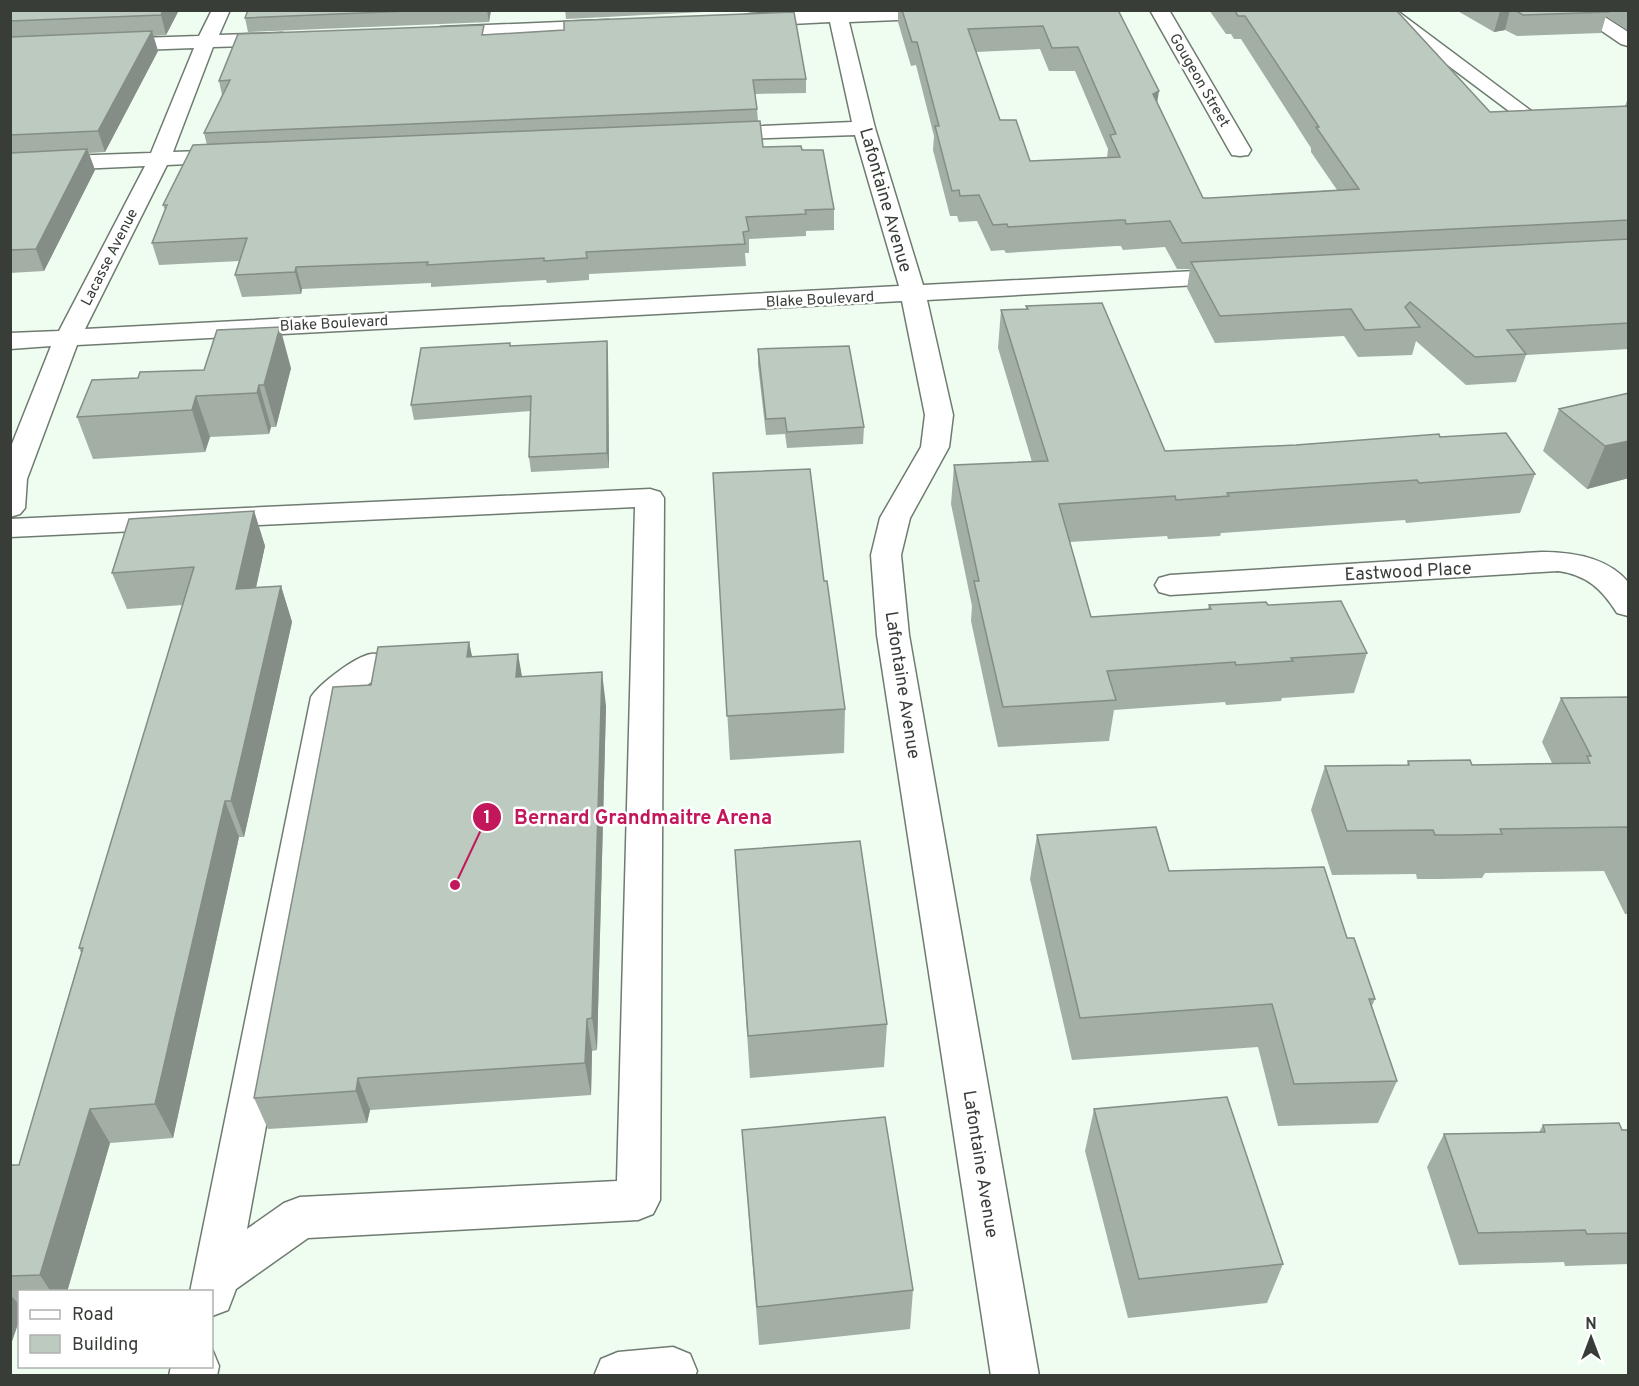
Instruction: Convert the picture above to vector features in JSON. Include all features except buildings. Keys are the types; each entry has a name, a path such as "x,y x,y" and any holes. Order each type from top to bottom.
{"street":[{"name":"Lacasse Avenue","path":"10,508 13,479 68,339 159,159 206,41 221,10"},
{"path":"731,21 838,14 994,10"},
{"name":"Gougeon Street","path":"1159,10 1240,150"},
{"path":"1383,10 1524,113"},
{"path":"1580,10 1629,40"},
{"name":"Lafontaine Avenue","path":"838,14 864,128 914,294 939,415 935,447 895,518 886,555 893,635 1015,1376"},
{"path":"424,33 531,20 626,26"},
{"path":"92,46 304,38"},
{"path":"692,135 864,128"},
{"path":"10,165 247,155"},
{"name":"Blake Boulevard","path":"10,342 1251,275"},
{"path":"10,528 650,498 638,1200 300,1218 214,1285"},
{"name":"Eastwood Place","path":"1170,585 1494,566 1544,560 1586,566 1615,585 1629,606"},
{"path":"214,1285 328,697 374,664"},
{"path":"618,1376 673,1371"}],"place":[{"name":"Bernard Grandmaitre Arena","path":"455,885"}]}
